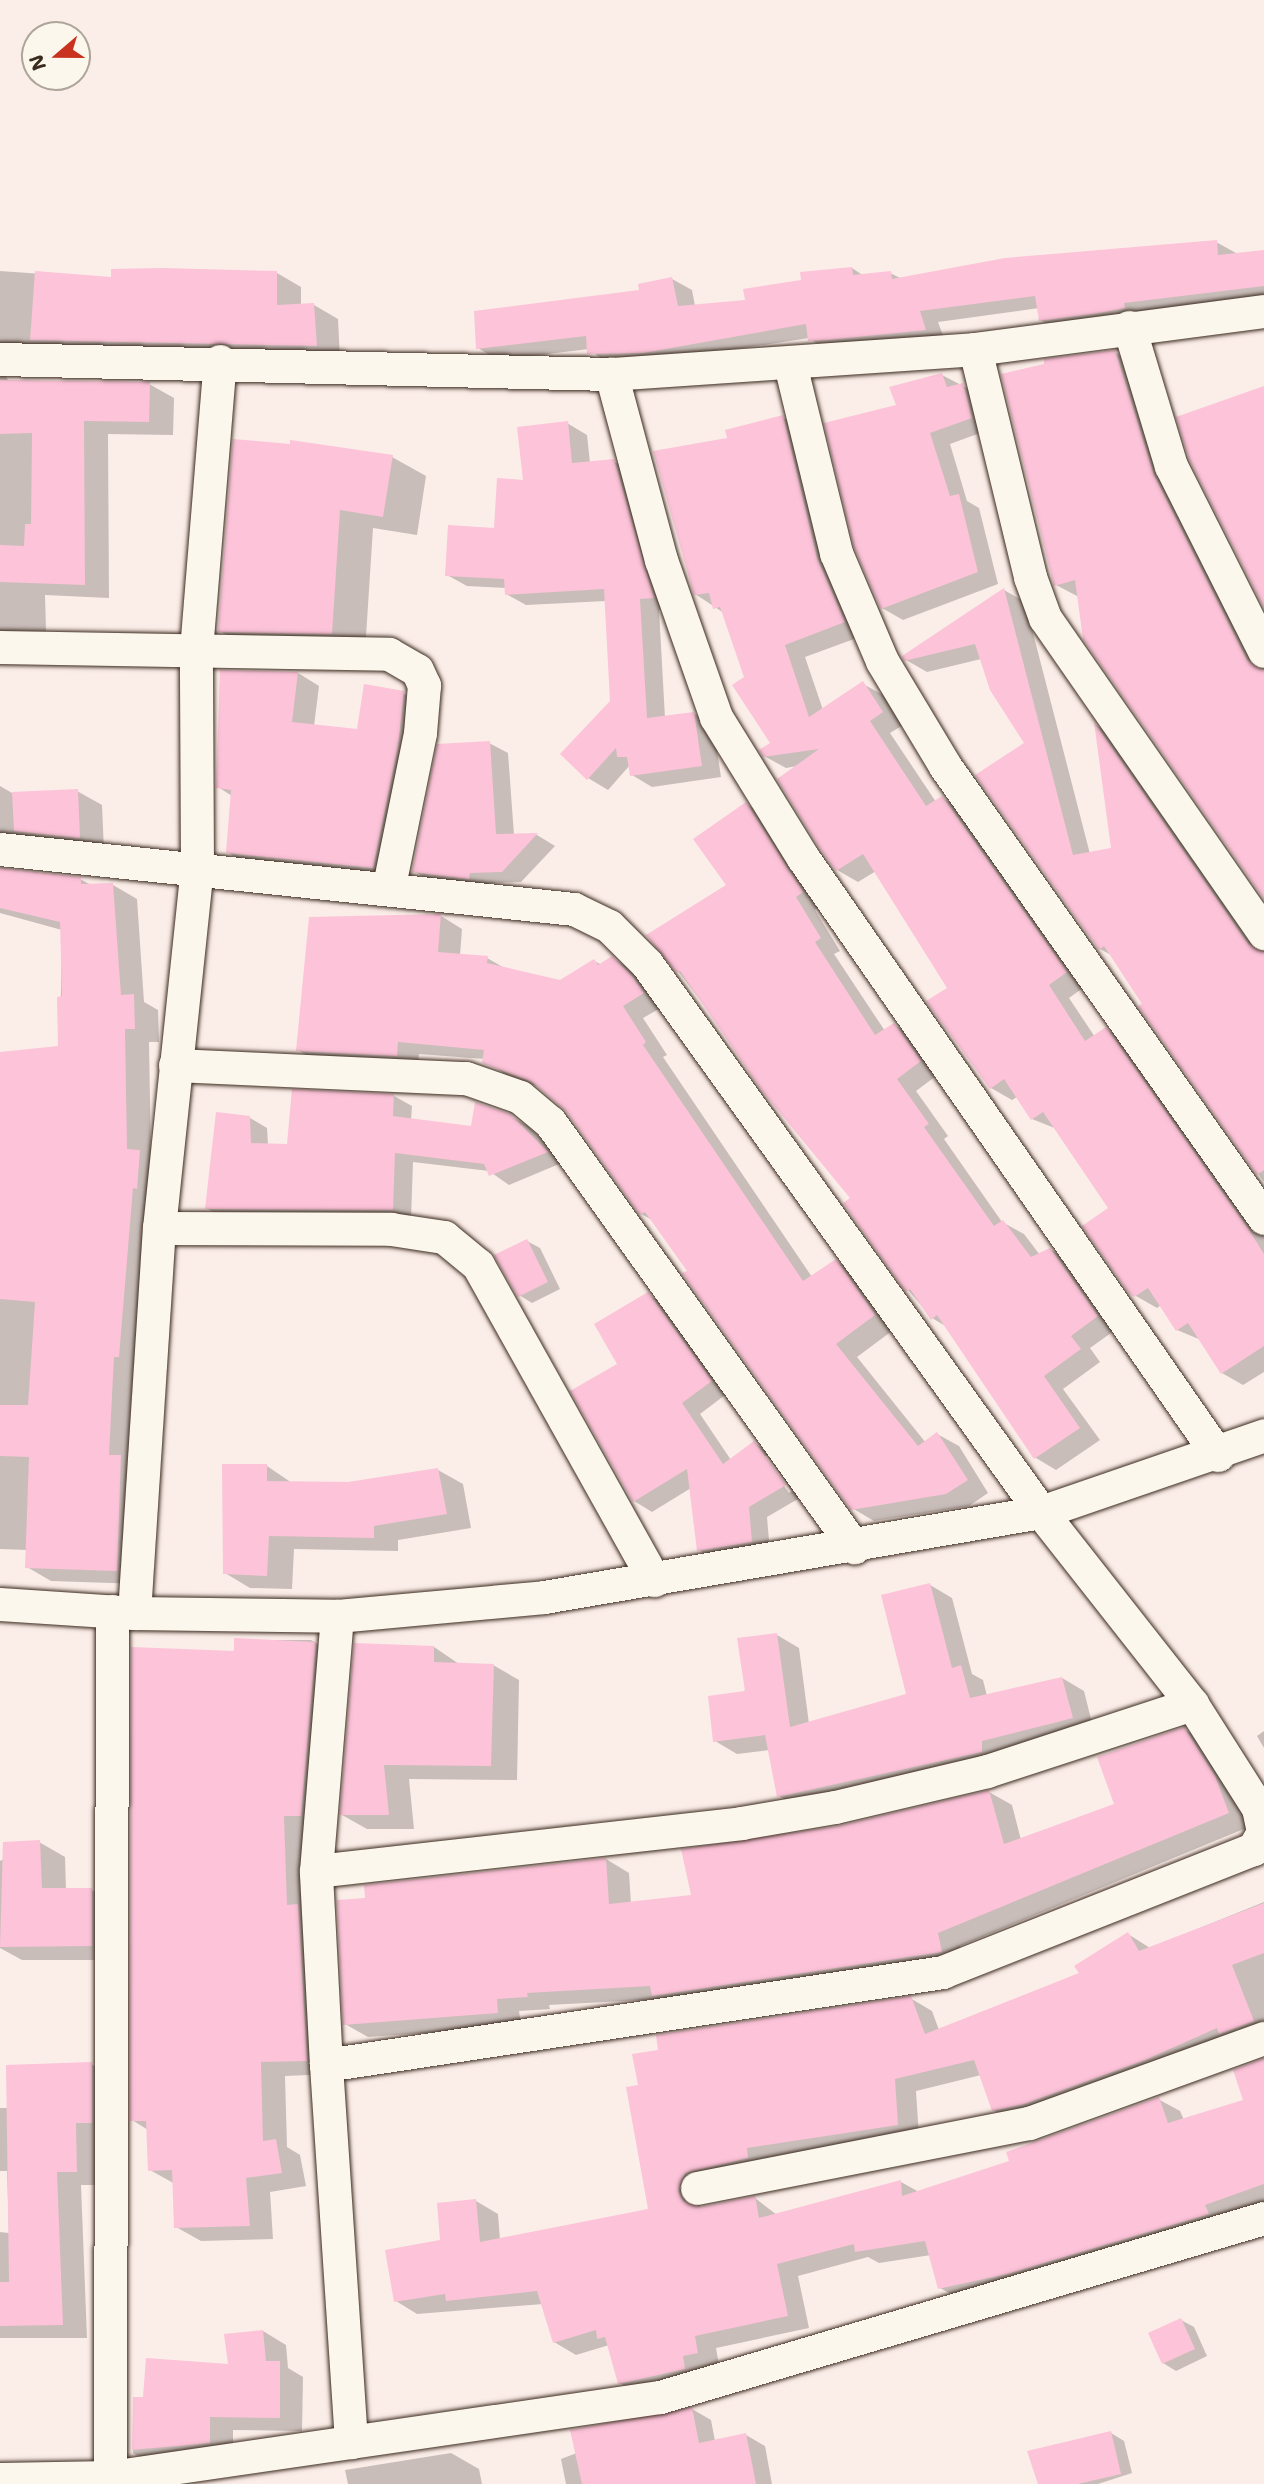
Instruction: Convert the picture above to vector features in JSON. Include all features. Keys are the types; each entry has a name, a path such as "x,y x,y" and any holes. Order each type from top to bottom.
{"street":[{"path":"0,359 220,361 611,374 790,364 975,349 1264,311"},
{"path":"1129,327 1171,466 1264,651"},
{"path":"975,349 1030,577 1045,618 1264,933"},
{"path":"110,2477 123,1612 175,1065 197,867 196,650 220,361"},
{"path":"790,364 836,553 882,661 945,766 1264,1218"},
{"path":"611,374 661,560 716,717 803,858 1218,1455"},
{"path":"0,647 389,654 417,670 424,685 420,733 390,886"},
{"path":"0,849 390,886 574,909 610,926 647,964 1041,1512 1192,1704 1258,1808 1263,1832 1253,1849 943,1972 326,2065"},
{"path":"175,1065 466,1078 520,1097 550,1122 855,1547"},
{"path":"159,1228 391,1229 444,1237 478,1265 654,1580"},
{"path":"0,1604 123,1612 337,1616 544,1597 855,1547 1041,1512 1218,1455 1264,1435"},
{"path":"337,1616 316,1871 351,2442"},
{"path":"316,1871 741,1824 835,1807 987,1771 1192,1704"},
{"path":"697,2188 1029,2123 1264,2038"},
{"path":"0,2479 110,2477 660,2397 1264,2218"}],"building":[{"path":"1217,240 1218,255 1264,250 1264,286 1124,303 1125,308 1039,321 1035,296 920,311 926,330 827,340 808,341 806,324 643,353 587,354 586,336 476,349 474,311 639,290 638,284 672,277 678,306 745,300 743,289 801,280 800,272 852,267 853,275 891,271 892,279 1005,258"},
{"path":"111,269 277,271 277,305 314,303 317,346 30,340 35,271 111,277"},
{"path":"1115,350 1154,475 1247,660 1264,670 1264,899 1083,639 1075,580 1054,586 1001,374 1044,364 1044,359"},
{"path":"942,373 947,387 963,383 972,418 930,433 950,496 959,494 978,572 881,609 854,547 824,423 896,405 889,387"},
{"path":"0,380 150,382 149,422 84,421 85,585 0,582 0,545 24,546 25,524 31,524 32,433 0,434"},
{"path":"1264,386 1264,608 1189,459 1176,417"},
{"path":"783,415 817,558 845,622 785,645 809,717 863,681 883,712 870,721 926,806 942,796 1067,972 1049,985 1085,1041 1106,1027 1249,1230 1264,1254 1264,1346 1221,1374 1188,1323 1176,1331 1148,1288 1134,1297 1129,1293 1082,1226 1108,1208 1043,1112 1031,1120 1004,1079 990,1089 926,1001 947,988 863,854 836,871 819,847 777,779 819,749 763,757 759,750 770,743 732,685 744,677 720,607 713,609 709,593 694,595 653,451 727,438 725,430"},
{"path":"568,421 572,463 614,459 654,598 640,599 647,718 694,712 702,766 630,776 627,757 617,757 616,748 587,780 560,754 610,701 604,589 505,595 504,579 445,576 448,525 494,528 497,478 523,480 517,427"},
{"path":"233,439 290,444 290,440 393,455 383,517 340,510 332,634 218,632"},
{"path":"1004,588 1073,855 1111,848 1094,722 1248,944 1264,952 1264,1170 1257,1175 1138,1006 1142,1004 1104,946 1099,950 975,775 1024,743 990,690 975,644 904,661 902,656"},
{"path":"220,670 298,672 292,722 357,729 364,684 404,691 398,746 373,868 226,853 231,790 216,788"},
{"path":"490,741 496,834 538,833 502,872 470,873 469,879 412,872 437,744"},
{"path":"78,789 80,838 14,831 12,792"},
{"path":"746,802 803,892 796,897 821,938 815,942 875,1035 894,1023 921,1061 897,1079 929,1124 924,1127 994,1226 1003,1220 1031,1257 1050,1248 1098,1316 1071,1336 1081,1349 1044,1376 1080,1428 1034,1459 937,1315 931,1320 910,1289 906,1292 843,1203 850,1198 762,1091 680,971 677,973 646,935 726,885 693,839"},
{"path":"0,868 81,877 81,884 113,883 121,995 134,994 135,1029 125,1029 127,1149 140,1150 137,1189 133,1188 119,1357 114,1357 109,1455 121,1455 117,1571 25,1568 29,1457 0,1456 0,1405 28,1405 35,1302 0,1299 0,1052 58,1046 57,997 62,996 60,922 0,908"},
{"path":"441,914 438,952 488,956 487,963 560,980 594,959 598,965 612,956 632,976 644,993 623,1006 646,1042 643,1045 803,1281 836,1259 875,1315 836,1344 918,1446 937,1432 968,1480 946,1494 851,1510 682,1273 687,1271 645,1212 640,1215 566,1111 532,1082 482,1063 484,1050 398,1042 397,1056 296,1051 309,917"},
{"path":"292,1089 394,1094 393,1116 471,1126 475,1102 510,1114 548,1152 489,1176 484,1164 395,1153 393,1210 205,1209 216,1112 250,1116 251,1143 287,1144"},
{"path":"527,1239 548,1282 518,1297 494,1255"},
{"path":"648,1292 712,1381 682,1403 723,1464 754,1441 786,1485 749,1507 752,1542 697,1551 687,1469 633,1502 570,1391 617,1364 594,1324"},
{"path":"222,1464 267,1464 267,1481 348,1482 438,1468 447,1514 374,1526 374,1538 269,1536 267,1576 223,1574"},
{"path":"930,1583 952,1668 961,1665 970,1698 1062,1677 1073,1718 982,1741 982,1752 777,1797 765,1735 713,1742 708,1696 745,1691 737,1638 777,1633 790,1727 906,1694 881,1595"},
{"path":"234,1638 316,1642 301,1816 284,1816 287,1905 298,1904 307,2061 261,2062 263,2141 276,2139 282,2173 246,2178 250,2226 174,2228 172,2170 148,2171 146,2121 130,2121 131,1647 234,1651"},
{"path":"354,1643 434,1646 434,1662 494,1664 491,1766 384,1765 389,1815 340,1815"},
{"path":"1184,1727 1215,1776 1229,1813 938,1933 942,1952 652,1996 650,1986 527,1993 528,1997 497,1999 498,2013 343,2025 337,1900 365,1898 364,1885 606,1858 609,1904 691,1895 681,1849 838,1826 989,1790 1004,1844 1114,1804 1097,1757"},
{"path":"40,1840 42,1888 92,1888 92,1946 0,1947 3,1842"},
{"path":"1264,1903 1264,1953 1232,1965 1254,2021 1219,2034 1217,2028 1145,2060 1024,2104 992,2111 974,2060 895,2079 898,2125 747,2148 748,2158 685,2173 678,2191 683,2201 700,2207 755,2196 759,2218 901,2180 902,2196 1009,2161 1006,2152 1159,2097 1168,2123 1243,2100 1233,2070 1264,2058 1264,2184 1205,2205 1209,2214 1007,2274 938,2289 925,2241 855,2252 854,2244 777,2264 788,2316 695,2336 698,2353 683,2356 685,2369 618,2384 605,2337 597,2339 596,2330 553,2343 537,2291 446,2301 445,2294 394,2302 385,2250 440,2240 437,2203 476,2199 480,2242 648,2209 626,2087 638,2085 632,2054 658,2050 656,2035 911,1996 925,2034 1079,1973 1074,1966 1128,1932 1139,1951"},
{"path":"92,2062 92,2123 76,2123 77,2172 57,2172 63,2325 0,2326 0,2282 9,2282 6,2065"},
{"path":"1181,2318 1195,2349 1162,2364 1148,2333"},
{"path":"263,2330 266,2361 280,2361 280,2418 210,2417 210,2443 132,2450 133,2397 143,2397 146,2358 228,2364 224,2334"},
{"path":"692,2407 699,2443 746,2433 756,2484 582,2484 570,2430"},
{"path":"1111,2431 1121,2474 1078,2484 1038,2484 1027,2451"}]}
